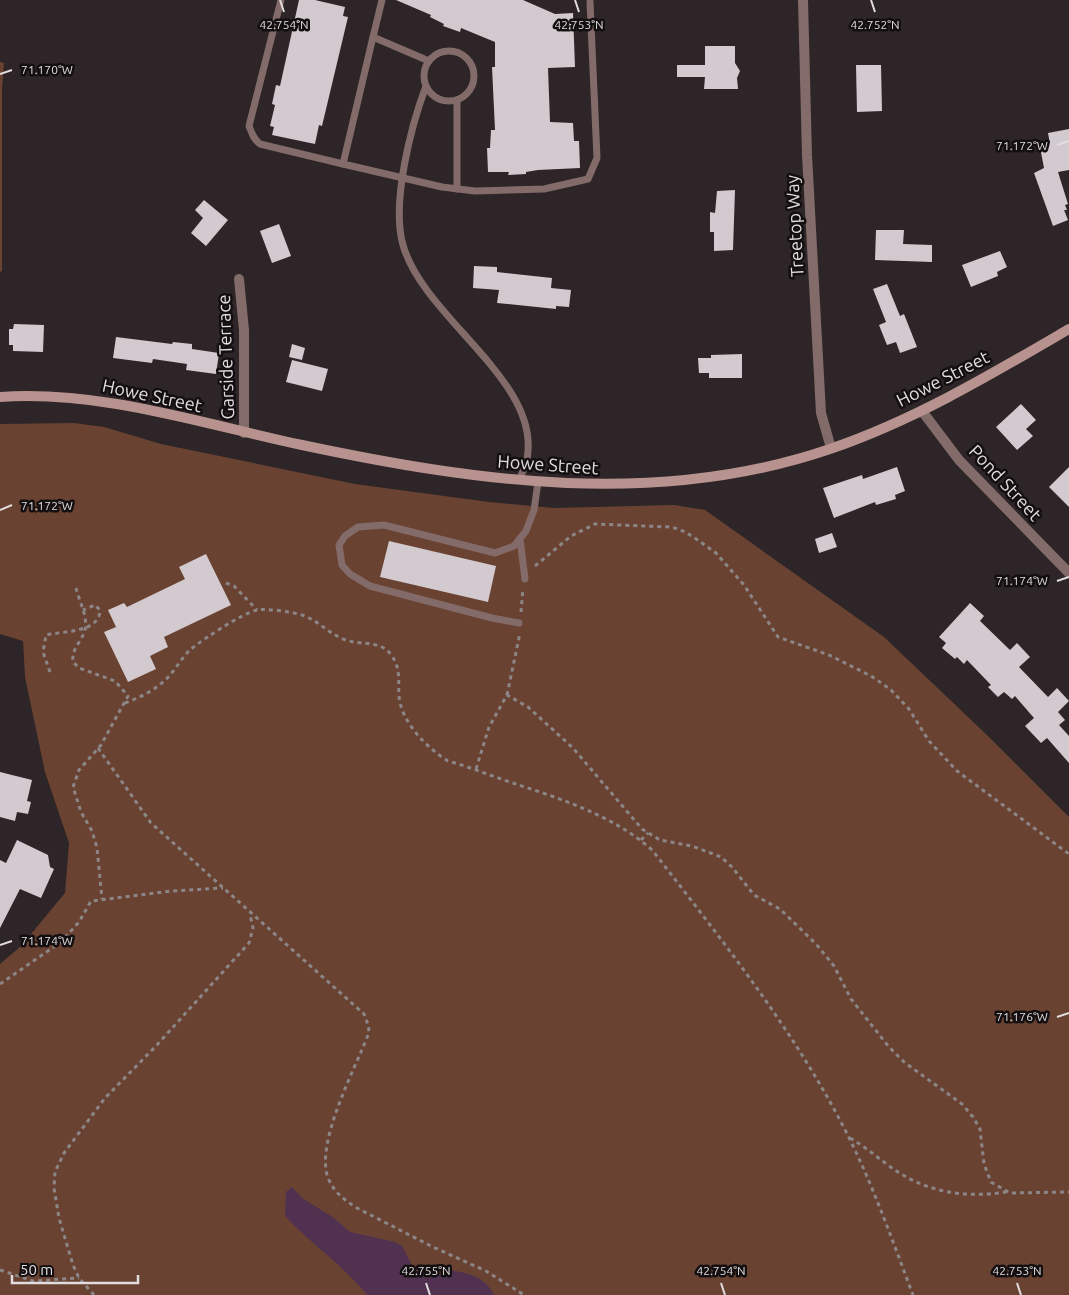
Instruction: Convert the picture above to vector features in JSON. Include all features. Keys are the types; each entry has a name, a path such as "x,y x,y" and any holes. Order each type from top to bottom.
{"main road":[{"name":"Howe Street","path":"0,397 68,398 127,406 244,433 419,468 538,482 600,485 686,481 761,468 832,448 922,411 1069,329"}],"street":[{"name":"Treetop Way","path":"803,0 807,155 820,404 826,432 832,448"},
{"name":"Garside Terrace","path":"239,279 244,330 244,433"},
{"name":"Pond Street","path":"922,411 959,460 1069,574"}],"lane":[{"path":"281,0 249,126 254,140 260,144 457,189 506,191 544,189 588,179 597,158 590,2"},
{"path":"343,164 381,0"},
{"path":"373,37 429,60"},
{"path":"426,86 436,97 449,101 457,100 464,96 473,84 474,68 470,61 458,52 442,51 429,60 424,73 426,86 414,117 399,211 403,244 411,266 437,305 515,397 523,414 528,436 528,451 519,480"},
{"path":"457,100 457,189"},
{"path":"519,623 492,618 370,586 350,574 342,565 339,545 345,536 358,527 384,525 495,553 514,546 526,531 534,510 538,482"},
{"path":"520,539 525,579"}],"path":[{"path":"534,567 571,536 594,524 647,525 679,529 708,546 716,553 744,585 778,637 829,655 871,676 890,689 909,709 929,741 957,771 1069,854"},
{"path":"476,769 489,727 507,696 519,645 519,623 525,579"},
{"path":"226,583 234,586 257,610"},
{"path":"76,588 86,618 85,628 75,648 73,662 79,668 115,681 128,696 98,748 79,770 73,787 81,812 92,831 97,848 102,899"},
{"path":"50,672 43,652 46,635 85,628 97,621 100,610 95,605 83,610"},
{"path":"125,703 143,696 168,677 190,650 223,628 257,610 300,614 318,622 334,635 350,643 374,643 387,650 398,665 400,701 408,721 435,753 448,761 562,799 595,814 641,840 653,851 759,990 800,1052 849,1138 887,1224 913,1295"},
{"path":"507,696 528,707 573,748 648,833 660,840 692,846 721,857 732,867 750,891 780,909 816,944 834,966 851,999 890,1047 923,1078 946,1092 968,1111 980,1129 988,1177 997,1187 1007,1192"},
{"path":"98,748 151,823 224,888 250,914 355,1005 367,1020 368,1034 346,1088 327,1144 326,1169 334,1188 343,1199 357,1208 486,1271 524,1295"},
{"path":"641,840 648,833"},
{"path":"0,984 62,942 79,922 86,906 91,902 102,899 224,888"},
{"path":"94,1295 79,1278 59,1218 54,1188 55,1172 64,1153 105,1098 156,1046 249,943 253,928 250,914"},
{"path":"849,1138 895,1170 951,1194 1069,1192"},
{"path":"0,1270 33,1281 79,1278"}],"shaded area":[{"path":"0,62 4,63 2,89 2,271 0,272"},
{"path":"74,423 104,427 161,444 355,484 489,502 554,508 674,505 705,510 884,637 989,737 1069,817 1069,1295 0,1295 0,964 21,946 65,893 69,843 45,772 25,677 23,641 0,634 0,424"},
{"path":"292,1187 302,1198 334,1218 350,1232 395,1242 402,1246 412,1265 418,1271 431,1276 443,1274 447,1270 474,1276 485,1283 494,1295 367,1295 348,1274 285,1216 286,1192"}],"building":[{"path":"299,0 315,0 345,7 343,16 348,17 322,126 319,125 315,144 272,135 274,127 270,126 275,105 272,104 276,85 280,86"},
{"path":"396,0 523,0 555,14 573,13 575,67 548,68 550,122 573,123 574,141 579,141 580,168 538,170 526,172 526,174 508,175 509,172 488,172 487,148 490,148 491,130 495,130 492,67 495,67 495,42 461,28 460,32 443,26 444,24 430,17 431,15"},
{"path":"705,46 735,46 735,63 740,71 737,78 738,89 704,89 705,77 677,77 677,65 705,65"},
{"path":"856,65 881,65 882,111 857,112"},
{"path":"1069,129 1069,170 1058,172 1068,204 1065,205 1067,210 1064,210 1068,220 1053,226 1034,173 1044,168 1039,142 1048,140 1050,144 1048,133"},
{"path":"735,190 733,250 714,251 714,232 710,232 710,212 715,213 717,191"},
{"path":"204,200 228,220 206,246 191,233 203,218 195,210"},
{"path":"279,224 291,256 272,263 260,231"},
{"path":"876,230 904,230 903,244 932,245 932,262 875,260"},
{"path":"1000,251 1007,267 997,272 998,276 971,287 962,265"},
{"path":"474,266 497,267 497,272 552,278 551,288 571,290 569,307 556,306 556,309 497,303 499,290 473,288"},
{"path":"887,284 900,316 904,314 917,347 900,353 896,342 887,345 879,325 886,322 873,289"},
{"path":"14,324 44,325 43,352 13,351 13,345 9,345 9,329 13,329"},
{"path":"116,337 172,344 173,342 192,344 192,349 219,353 216,374 186,370 187,364 153,359 152,363 113,358"},
{"path":"292,344 305,348 302,360 289,357"},
{"path":"742,354 742,378 709,378 709,373 699,373 698,358 711,358 711,355"},
{"path":"292,360 328,369 322,391 286,382"},
{"path":"1021,404 1036,420 1026,429 1033,436 1017,450 996,427"},
{"path":"897,467 905,491 895,495 896,499 876,505 875,502 834,518 823,488 862,475 863,479"},
{"path":"1069,467 1069,507 1049,487"},
{"path":"832,533 837,547 819,553 815,539"},
{"path":"389,541 496,566 488,602 380,577"},
{"path":"206,554 231,605 164,637 168,647 150,656 156,669 128,682 104,632 116,627 108,610 124,603 127,607 185,579 179,567"},
{"path":"970,603 984,616 980,621 1010,650 1017,643 1030,657 1019,667 1048,697 1057,688 1069,701 1058,712 1065,720 1059,725 1069,736 1069,763 1047,738 1041,743 1025,726 1034,718 1015,696 1012,699 1004,692 998,697 988,687 991,685 967,660 964,664 957,657 955,659 942,648 946,643 939,637"},
{"path":"0,772 32,780 27,801 31,802 28,814 17,812 15,821 0,817"},
{"path":"17,840 48,855 50,867 54,869 41,898 20,889 0,928 0,860 6,863"}]}
